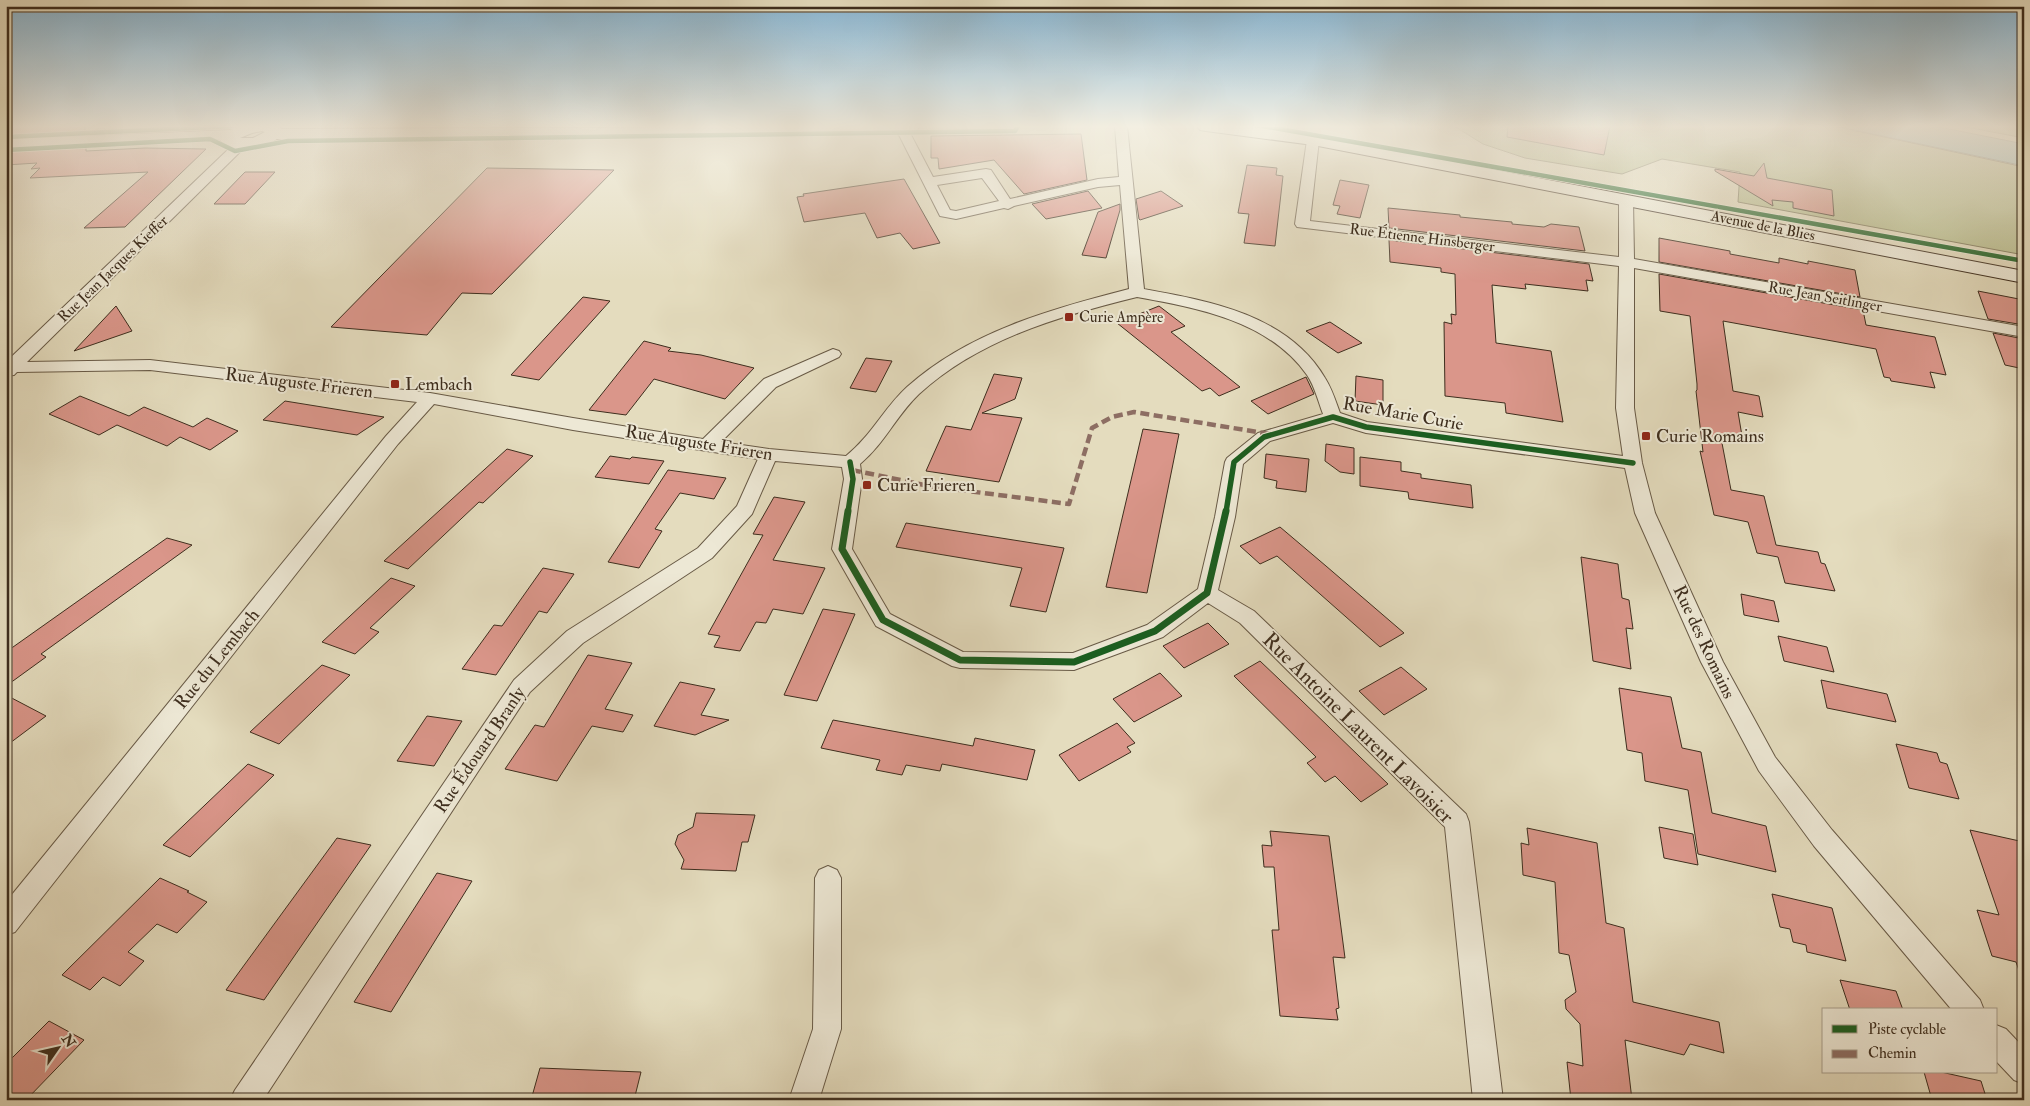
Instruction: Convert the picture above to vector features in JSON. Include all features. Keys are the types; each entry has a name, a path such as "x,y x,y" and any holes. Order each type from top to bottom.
{"main road":[{"name":"Avenue de la Blies","path":"1509,178 2024,277"}],"street":[{"name":"Rue Jean Jacques Kieffer","path":"8,368 199,178"},
{"path":"926,178 945,213 956,215 1098,183 1127,180 1138,292"},
{"path":"928,182 956,178"},
{"path":"989,178 1008,204"},
{"name":"Rue Étienne Hinsberger","path":"1308,178 1302,224 1627,262"},
{"name":"Rue des Romains","path":"1626,200 1628,334 1625,408 1633,463 1645,513 1732,702 1767,764 1823,838 1968,1008"},
{"name":"Rue Jean Seitlinger","path":"1627,262 2024,332"},
{"path":"1207,594 1156,630 1074,662 960,660 883,620 842,549 853,480 850,462 870,445 913,391 962,354 1027,324 1100,301 1138,292 1192,302 1243,318 1289,345 1314,372 1333,417"},
{"path":"708,444 770,383 833,354"},
{"name":"Rue Auguste Frieren","path":"8,368 150,366 430,398 573,424 769,455 850,462"},
{"name":"Rue du Lembach","path":"6,923 392,440 430,398"},
{"name":"Rue Marie Curie","path":"1207,594 1234,462 1264,437 1333,417 1366,427 1633,463"},
{"name":"Rue Édouard Branly","path":"245,1100 522,686 575,637 705,553 745,508 769,455"},
{"name":"Rue Antoine Laurent Lavoisier","path":"1207,594 1247,617 1457,822 1488,1100"},
{"path":"804,1100 826,1029 828,878"},
{"path":"1998,1041 2024,1070"}],"green space":[{"path":"1740,178 2024,178 2024,255 1738,202"}],"building":[{"path":"142,178 176,178 125,227 84,228"},
{"path":"240,178 270,178 245,204 214,204"},
{"path":"478,178 607,178 492,294 462,293 427,335 331,327"},
{"path":"1010,178 1087,178 1087,180 1024,194"},
{"path":"1245,178 1283,178 1275,246 1244,243 1249,214 1238,213"},
{"path":"1726,178 1767,178 1832,190 1834,216 1793,208 1793,202 1772,200 1773,206"},
{"path":"904,179 940,243 913,249 900,233 877,238 865,213 804,222 797,197 804,196 803,194"},
{"path":"1340,180 1369,185 1360,218 1337,214 1340,206 1333,205"},
{"path":"1088,191 1102,208 1046,219 1032,204"},
{"path":"1161,191 1183,206 1140,220 1136,199"},
{"path":"1120,204 1120,210 1106,258 1082,255 1098,212"},
{"path":"1388,208 1460,215 1460,217 1512,222 1512,224 1544,227 1551,224 1579,227 1585,251 1389,228"},
{"path":"1659,238 1730,251 1730,254 1779,263 1779,258 1808,264 1808,261 1855,270 1860,297 1659,262"},
{"path":"1389,240 1589,264 1593,281 1586,280 1588,291 1525,284 1526,289 1492,285 1496,343 1551,351 1563,422 1506,413 1505,403 1445,396 1444,322 1452,324 1451,314 1456,315 1455,274 1441,272 1441,268 1390,262"},
{"path":"1659,274 1863,310 1866,325 1935,337 1946,375 1930,372 1935,388 1891,381 1890,378 1884,377 1876,349 1723,321 1733,391 1759,396 1763,417 1738,412 1743,442 1721,438 1731,490 1764,496 1776,545 1818,552 1821,563 1825,564 1835,591 1785,583 1778,557 1757,553 1748,522 1714,515 1700,451 1703,452 1690,316 1660,311"},
{"path":"1978,291 2024,300 2024,325 1988,319"},
{"path":"583,297 610,301 539,380 511,375"},
{"path":"116,306 132,331 74,351"},
{"path":"1159,306 1185,326 1171,332 1240,387 1219,396 1210,388 1202,391 1117,323"},
{"path":"1330,322 1362,343 1338,353 1306,331"},
{"path":"1993,333 2024,339 2024,369 2005,365"},
{"path":"644,341 671,348 668,351 701,355 754,368 725,399 654,379 626,415 589,410"},
{"path":"866,358 892,361 876,392 850,388"},
{"path":"994,374 1022,378 1015,399 982,413 1022,418 999,482 926,471 946,426 971,430"},
{"path":"1356,376 1383,380 1383,405 1355,401"},
{"path":"1306,377 1314,394 1268,414 1251,401"},
{"path":"80,396 129,416 144,407 193,427 207,418 238,431 210,450 180,437 167,446 117,425 99,435 49,414"},
{"path":"285,401 384,417 357,435 263,420"},
{"path":"1143,429 1179,434 1147,593 1106,587"},
{"path":"1326,444 1354,448 1354,474 1340,472 1325,461"},
{"path":"507,449 533,456 483,503 479,502 408,569 384,561"},
{"path":"1266,454 1309,459 1306,492 1276,488 1277,481 1264,478"},
{"path":"610,456 664,461 649,484 595,477"},
{"path":"1360,457 1401,462 1401,471 1421,474 1421,478 1471,485 1473,508 1409,499 1408,492 1360,486"},
{"path":"668,470 726,478 714,499 680,493 655,529 662,531 639,568 608,562"},
{"path":"774,497 805,502 773,560 825,568 803,614 773,609 766,623 756,622 740,651 714,647 720,636 708,634 763,535 753,534"},
{"path":"906,523 1064,548 1046,612 1010,606 1022,568 896,547"},
{"path":"1280,527 1404,633 1380,647 1277,556 1260,564 1240,546"},
{"path":"167,538 192,545 41,654 46,657 6,686 6,652"},
{"path":"1581,557 1618,564 1622,598 1629,600 1633,629 1626,628 1631,669 1593,661"},
{"path":"543,568 574,574 547,613 539,611 496,675 462,669 494,625 502,626"},
{"path":"391,578 415,586 370,628 379,632 355,654 322,642"},
{"path":"1741,594 1774,601 1779,622 1744,615"},
{"path":"823,609 855,614 817,701 784,695"},
{"path":"1208,623 1229,644 1184,668 1163,646"},
{"path":"1778,636 1827,647 1834,672 1784,661"},
{"path":"588,655 632,663 605,709 633,715 623,732 592,726 557,781 505,769 535,725 544,727"},
{"path":"1260,661 1388,784 1361,802 1335,776 1325,782 1307,763 1316,757 1234,676"},
{"path":"322,665 350,675 279,744 250,732"},
{"path":"1401,667 1427,689 1384,715 1359,691"},
{"path":"1160,673 1182,696 1134,722 1113,699"},
{"path":"1821,680 1887,694 1896,722 1827,708"},
{"path":"680,682 715,689 701,715 729,720 695,735 654,726"},
{"path":"1619,688 1671,697 1682,748 1701,752 1712,813 1766,826 1776,872 1698,854 1688,790 1645,781 1642,753 1627,750"},
{"path":"6,695 46,716 6,746"},
{"path":"427,716 462,721 434,766 397,761"},
{"path":"833,720 973,746 975,738 1035,750 1027,780 942,764 940,771 906,765 902,775 876,770 880,760 821,748"},
{"path":"1117,723 1135,743 1127,747 1131,752 1079,781 1059,755"},
{"path":"1896,744 1937,753 1940,762 1947,764 1959,799 1909,788"},
{"path":"248,764 274,775 190,857 163,845"},
{"path":"696,813 755,815 748,842 742,842 736,871 681,869 684,860 675,844 678,835 693,827"},
{"path":"1659,827 1693,834 1698,865 1664,858"},
{"path":"1527,828 1597,843 1606,923 1624,928 1633,1002 1719,1022 1724,1053 1690,1044 1684,1055 1625,1040 1632,1100 1571,1100 1567,1062 1583,1066 1580,1024 1566,1009 1565,1000 1576,992 1569,955 1559,953 1555,882 1523,875 1521,843 1529,845"},
{"path":"1970,830 2024,842 2024,975 2021,976 2016,962 1992,956 1977,910 1999,915"},
{"path":"1270,831 1329,836 1345,958 1333,957 1339,1008 1336,1009 1338,1020 1280,1016 1272,930 1279,930 1274,867 1264,867 1262,845 1272,846"},
{"path":"337,838 371,845 264,1000 226,990"},
{"path":"437,873 472,881 391,1012 354,1002"},
{"path":"160,878 189,891 187,892 207,902 177,933 157,924 128,952 144,961 120,986 103,977 90,990 62,975"},
{"path":"1772,894 1832,908 1846,961 1807,952 1806,945 1793,942 1790,929 1780,927"},
{"path":"1840,980 1896,991 1902,1008 1849,1008"},
{"path":"49,1021 84,1040 26,1100 6,1100 6,1064"},
{"path":"540,1068 641,1072 634,1100 531,1100"},
{"path":"1925,1074 1950,1074 1981,1081 1987,1100 1932,1100"}],"marked path":[{"path":"852,470 929,486 1069,504 1092,428 1112,417 1134,412 1270,434"}],"cycle path":[{"path":"1559,178 2024,261"},
{"path":"850,462 853,479 842,549 883,620 960,660 1074,662 1155,631 1207,593 1225,517 1234,462 1264,437 1333,417 1366,427 1633,463"}],"place":[{"name":"Curie Ampère","path":"1069,317"},
{"name":"Lembach","path":"395,384"},
{"name":"Curie Romains","path":"1646,436"},
{"name":"Curie Frieren","path":"867,485"}]}
